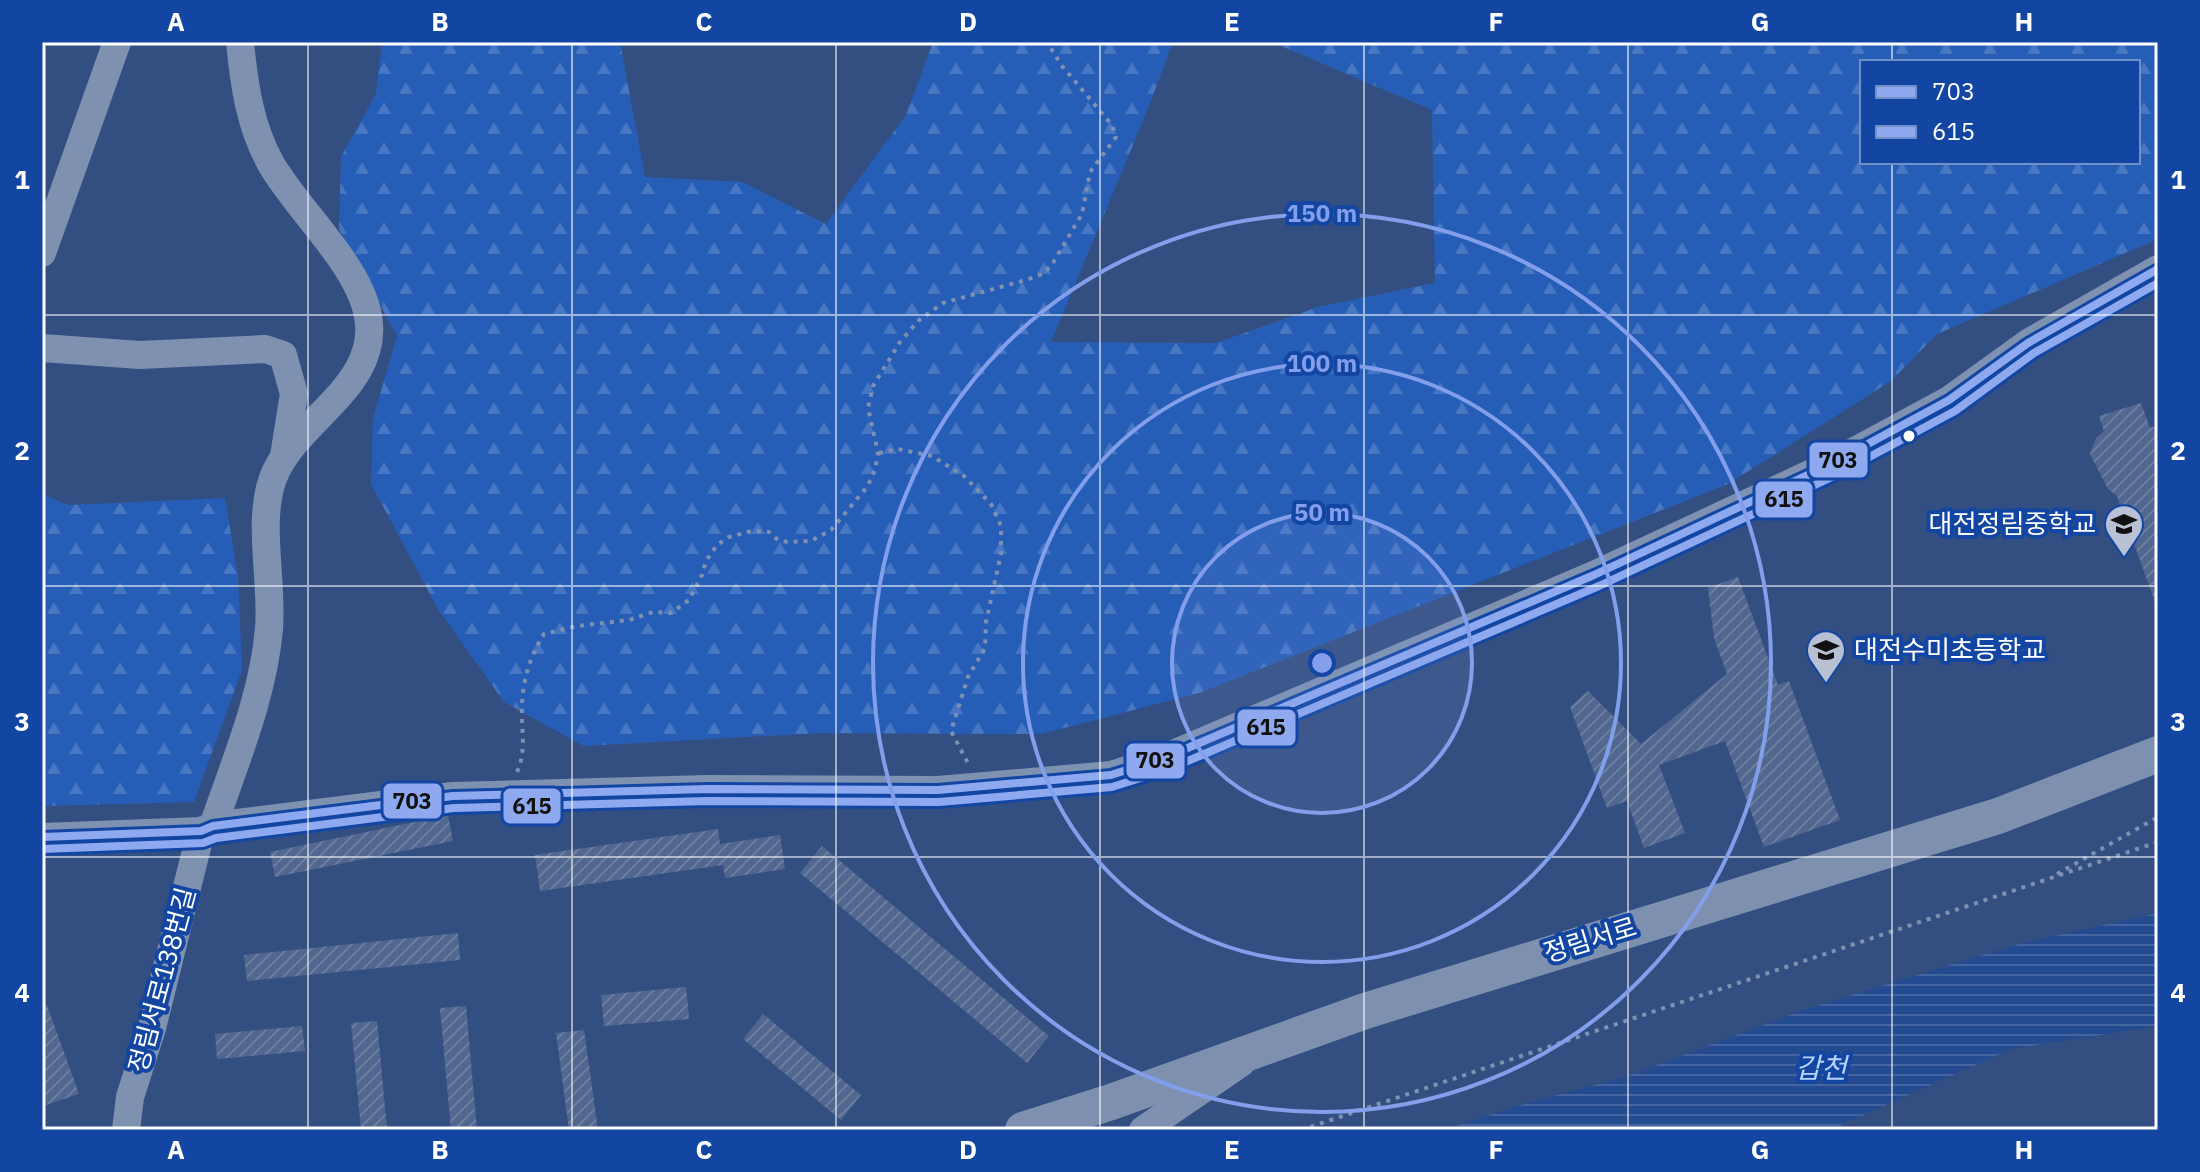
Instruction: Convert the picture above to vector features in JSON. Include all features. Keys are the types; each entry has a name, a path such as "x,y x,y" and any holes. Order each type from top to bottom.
{"main road":[{"name":"정림서로","path":"1023,1130 1252,1053 1365,1011 1998,816 2158,754"}],"street":[{"path":"42,253 117,42"},
{"name":"정림서로138번길","path":"126,1130 130,1097 207,828 265,671 270,625 267,523 272,481 284,456 338,398 360,365 371,336 367,308 355,283 272,165 255,130 245,90 240,42"},
{"path":"42,837 207,828 453,796 707,789 938,790 1111,775 1164,758 1594,575 1829,465 1949,400 2028,343 2158,269"},
{"path":"42,348 140,355 265,349 283,355 294,394 284,456"},
{"path":"1143,1130 1234,1069 1252,1053"}],"path":[{"path":"497,795 516,775 522,761 525,741 523,693 534,650 544,634 577,626 629,620 653,612 671,613 689,600 706,561 717,545 729,537 752,531 769,532 778,540 788,542 811,541 831,530 867,487 875,470 878,453 868,408 873,386 900,342 918,321 943,303 1026,280 1042,274 1051,266 1082,214 1090,172 1116,137 1112,125 1062,66 1047,42"},
{"path":"878,453 898,449 932,456 964,476 991,504 1001,526 1001,554 986,622 985,648 968,677 951,731 983,787"},
{"path":"2048,879 2158,817"},
{"path":"1301,1130 2158,842"}],"green space":[{"path":"382,42 620,42 645,177 742,182 826,224 906,115 933,42 1173,42 1051,342 1216,343 1318,307 1435,283 1432,110 1272,42 2158,42 2158,239 1937,334 1891,381 1728,484 1199,693 1041,734 820,733 584,746 504,702 438,609 371,484 373,418 397,336 339,229 341,157 376,94"},
{"path":"42,494 69,505 225,498 238,577 242,670 194,802 42,806"}],"water":[{"name":"갑천","path":"2158,913 2158,1026 2011,1049 1830,1130 1442,1130 1625,1077 1803,1010 2019,944"}],"building":[{"path":"2141,403 2150,428 2158,425 2158,605 2117,496 2108,489 2090,454 2096,438 2104,431 2099,416"},
{"path":"1738,577 1778,685 1789,681 1840,820 1764,847 1725,741 1659,765 1685,833 1644,848 1627,801 1607,808 1570,707 1588,691 1641,744 1727,674 1714,638 1708,588"},
{"path":"448,815 453,841 275,877 270,852"},
{"path":"718,829 720,844 780,835 785,869 725,878 723,865 540,891 535,855"},
{"path":"822,846 1049,1036 1027,1063 800,873"},
{"path":"458,933 460,960 247,981 244,955"},
{"path":"686,987 689,1019 604,1026 601,995"},
{"path":"44,997 79,1094 46,1105 42,1094"},
{"path":"466,1006 477,1130 451,1130 440,1008"},
{"path":"763,1014 861,1095 841,1120 743,1039"},
{"path":"377,1021 387,1130 361,1130 351,1023"},
{"path":"302,1026 305,1051 217,1059 215,1034"},
{"path":"584,1030 598,1130 569,1130 556,1033"}],"transit line":[{"name":"703","path":"42,837 201,831 213,826 453,796 707,789 938,790 1111,775 1164,758 1594,575 1829,465 1949,400 2028,343 2158,269"},
{"name":"615","path":"42,849 203,843 216,838 454,808 707,801 939,802 1112,787 1169,769 1599,586 1834,476 1955,411 2034,353 2158,283"}],"place":[{"name":"대전정림중학교","path":"2124,558"},
{"name":"대전수미초등학교","path":"1826,684"}]}
